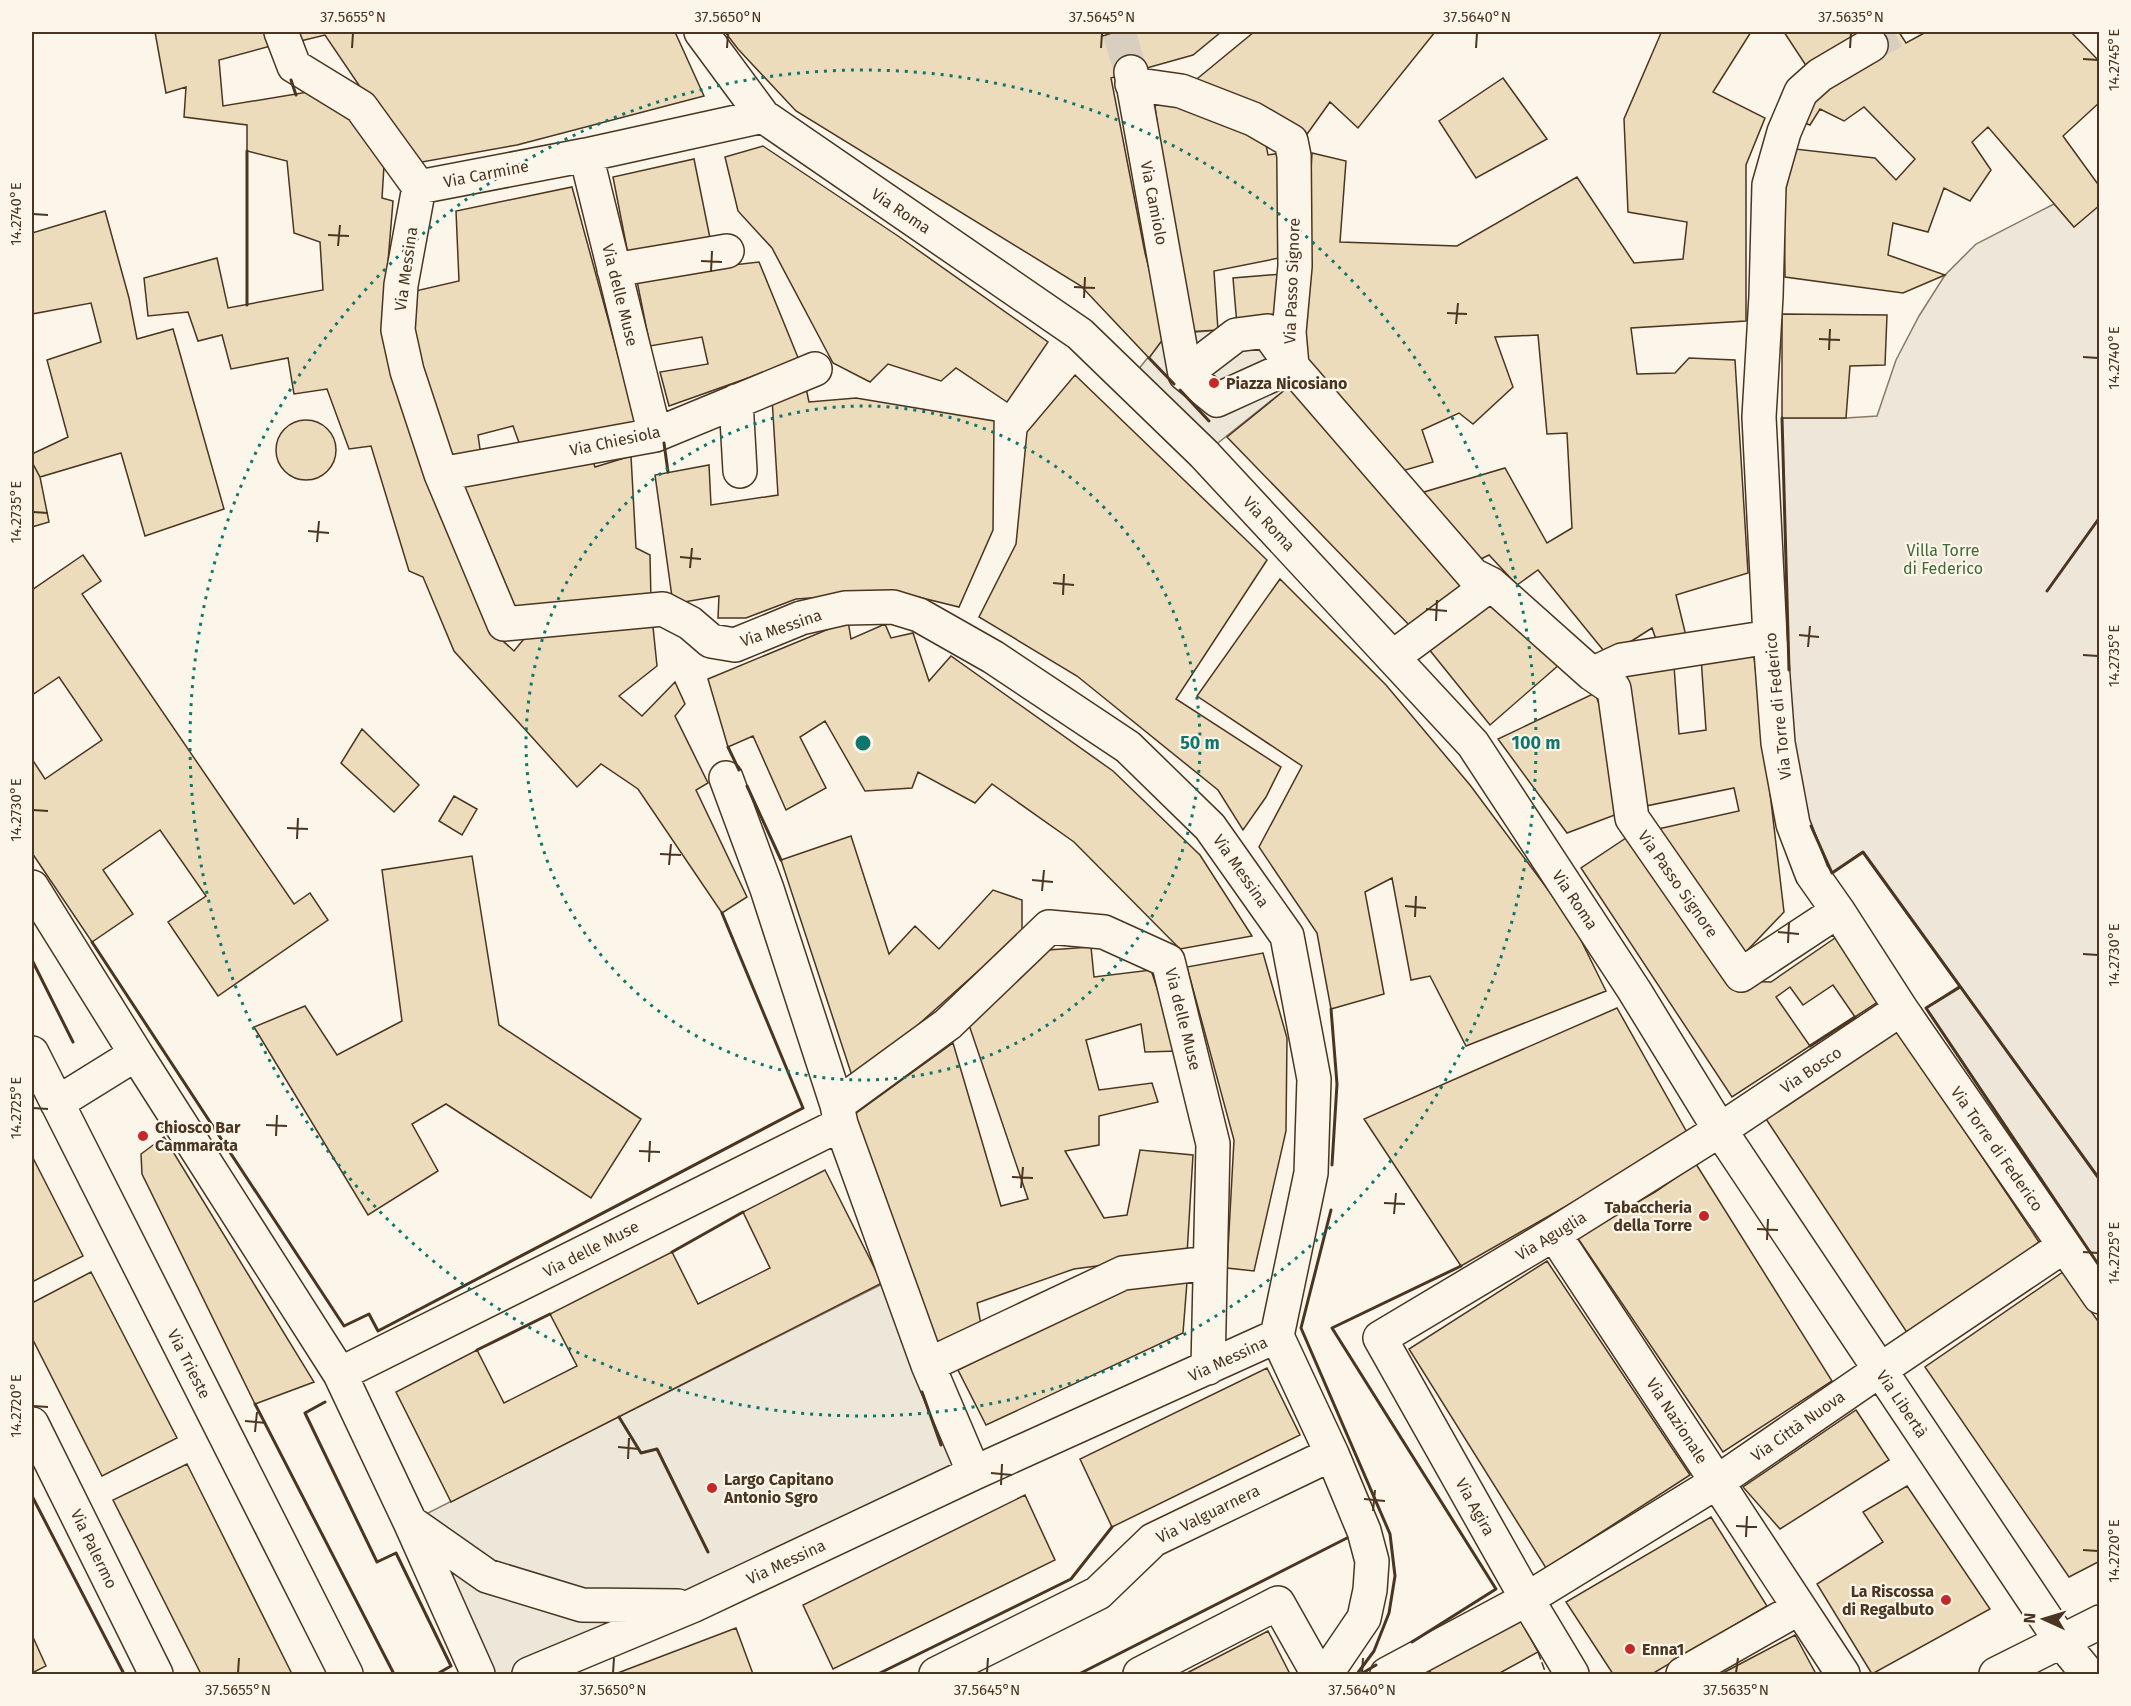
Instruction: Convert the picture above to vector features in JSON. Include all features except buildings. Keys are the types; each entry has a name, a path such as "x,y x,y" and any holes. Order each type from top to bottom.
{"street":[{"path":"282,32 294,66 361,107 419,187"},
{"name":"Via Roma","path":"702,32 763,116 1080,334 1204,454 1393,657 1473,744 1634,990 1720,1130"},
{"name":"Via Torre di Federico","path":"1870,45 1820,75 1801,92 1784,132 1769,185 1759,417 1770,637 1778,743 1793,824 1812,874 1901,1009 2100,1298"},
{"name":"Via Camiolo","path":"1132,78 1185,374"},
{"name":"Via Passo Signore","path":"1132,78 1181,92 1253,119 1291,141 1294,156 1295,266 1289,332 1292,366 1473,575 1491,584 1592,674 1614,689 1632,818 1741,975 1838,911"},
{"name":"Via Carmine","path":"419,187 586,155 763,116"},
{"name":"Via delle Muse","path":"586,155 654,435"},
{"name":"Via Messina","path":"419,187 401,285 398,330 406,371 441,474 504,624 663,609 690,623 711,641 735,645 801,618 845,608 893,607 919,615 993,657 1128,747 1210,827 1287,936 1314,1079 1311,1173 1277,1336 974,1473 692,1606 529,1674"},
{"path":"614,270 727,251"},
{"path":"1267,331 1292,366 1216,400 1185,374 1236,335 1267,331"},
{"name":"Via Chiesiola","path":"441,474 654,435 815,369"},
{"path":"736,401 740,471"},
{"path":"1393,657 1491,584"},
{"path":"1592,674 1622,660 1770,637"},
{"path":"726,778 767,889 839,1114 928,1365 974,1473"},
{"path":"32,887 340,1374 478,1674"},
{"name":"Via delle Muse","path":"340,1374 839,1114 948,1024 1049,927 1104,932 1168,960 1213,1144 1208,1368"},
{"name":"Via Bosco","path":"1720,1130 1901,1009"},
{"name":"Via Trieste","path":"32,1053 346,1674"},
{"path":"57,1103 136,1054"},
{"name":"Via Aguglia","path":"1380,1338 1554,1234 1720,1130"},
{"name":"Via Libertà","path":"1720,1130 2061,1641 2088,1674"},
{"name":"Via Nazionale","path":"1554,1234 1843,1674"},
{"name":"Via Città Nuova","path":"1387,1674 1527,1599 1717,1482 2064,1246"},
{"path":"928,1365 1123,1273 1210,1263"},
{"path":"1277,1336 1332,1454 1364,1531 1372,1562 1370,1590 1364,1618 1326,1674"},
{"name":"Via Agira","path":"1380,1338 1527,1599 1572,1674"},
{"name":"Via Palermo","path":"32,1424 156,1674"},
{"name":"Via Valguarnera","path":"936,1674 1098,1593 1153,1540 1332,1454"},
{"path":"410,1522 487,1576 582,1605 692,1606"},
{"path":"1140,1674 1278,1603 1318,1674"},
{"path":"1683,1674 1799,1608"},
{"path":"1996,1674 2100,1622"}],"green space":[{"name":"Villa Torre di Federico","path":"2054,204 2074,227 2099,205 2099,1267 1926,1008 1959,986 1863,853 1832,873 1808,818 1791,743 1782,418 1877,416 1896,360 1919,316 1945,275 1976,244"}],"shaded area":[{"name":"Piazza Nicosiano","path":"1280,321 1291,385 1204,454 1129,381 1166,335"},
{"name":"Largo Capitano Antonio Sgro","path":"896,1277 974,1473 529,1674 478,1674 410,1522"}],"tunnel":[{"path":"1119,32 1131,72"},
{"path":"1871,45 1894,32"}],"fence":[{"path":"1538,1652 1546,1674"}],"wall":[{"path":"291,80 296,95"},
{"path":"247,151 247,305"},
{"path":"1149,358 1174,384"},
{"path":"1180,390 1209,421"},
{"path":"1782,418 1789,670"},
{"path":"664,443 668,472"},
{"path":"2047,591 2100,517"},
{"path":"728,747 739,770"},
{"path":"747,786 781,860"},
{"path":"1811,826 1832,873 1863,852 2100,1180"},
{"path":"92,942 344,1326 369,1314 378,1331 803,1108 722,913"},
{"path":"32,960 73,1042"},
{"path":"1960,987 1926,1008 2100,1267"},
{"path":"1331,1009 1337,1084 1332,1165"},
{"path":"1810,1046 1855,1017"},
{"path":"1331,1210 1301,1328 1390,1534 1395,1576 1389,1613 1374,1651 1357,1674"},
{"path":"672,1252 743,1212"},
{"path":"1412,1642 1496,1589 1332,1328 1461,1266"},
{"path":"477,1350 550,1314"},
{"path":"922,1392 941,1445"},
{"path":"325,1402 305,1413 377,1562 396,1553 451,1666 437,1674"},
{"path":"255,1404 394,1674"},
{"path":"619,1417 641,1453 657,1449 708,1552"},
{"path":"32,1496 124,1674"},
{"path":"878,1674 1071,1579 1112,1527"},
{"path":"1079,1674 1347,1538"},
{"path":"1361,1674 1376,1665"}],"place":[{"name":"Piazza Nicosiano","path":"1214,383"},
{"name":"Chiosco Bar Cammarata","path":"143,1136"},
{"name":"Tabaccheria della Torre","path":"1704,1216"},
{"name":"Largo Capitano Antonio Sgro","path":"712,1488"},
{"name":"La Riscossa di Regalbuto","path":"1946,1600"},
{"name":"Enna1","path":"1630,1649"}]}
